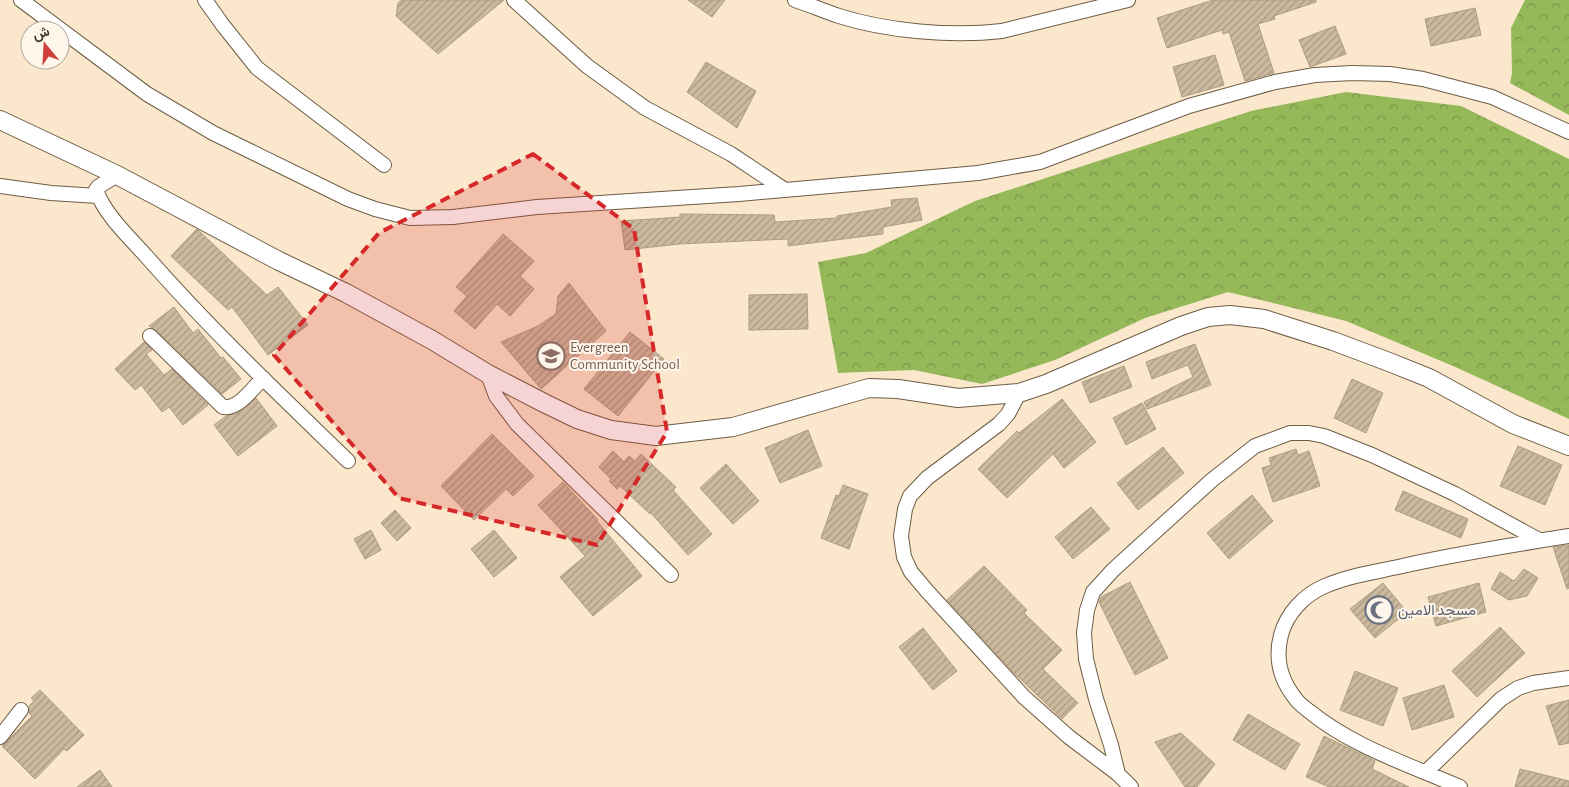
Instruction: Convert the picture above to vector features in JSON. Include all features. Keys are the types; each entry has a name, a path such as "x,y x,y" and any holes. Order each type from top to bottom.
{"street":[{"path":"21,0 147,94 213,134 348,199 375,209 410,218 453,217 537,207 615,203 978,174 1040,162 1189,106 1275,82 1315,75 1390,74 1423,79 1492,97 1569,132"},
{"path":"205,0 257,68 384,165"},
{"path":"514,0 587,66 645,108 730,154 785,190"},
{"path":"795,0 840,16 875,25 952,34 983,34 1002,31 1128,0"},
{"path":"0,120 117,175 279,262 346,294 432,340 488,374 577,419 611,430 656,436 733,426 869,388 898,389 958,398 1019,393 1046,384 1180,326 1208,317 1230,315 1264,319 1333,341 1388,362 1429,378 1513,424 1569,446"},
{"path":"117,175 97,188 98,196 113,218 171,284 348,462"},
{"path":"0,186 51,193 98,196"},
{"path":"150,336 223,407 235,406 263,378"},
{"path":"488,374 496,396 517,424 671,575"},
{"path":"1019,393 1008,414 999,424 927,478 910,496 904,515 901,536 904,557 911,572 926,591 1024,697 1069,737 1118,774 1131,787"},
{"path":"1118,774 1086,659 1085,625 1087,610 1093,592 1113,570 1212,480 1255,446 1290,433 1309,433 1324,436 1372,455 1455,494 1540,540"},
{"path":"1460,787 1350,738 1321,721 1296,700 1284,681 1278,663 1279,642 1285,623 1295,607 1308,596 1324,586 1349,578 1453,554 1569,536"},
{"path":"1426,772 1501,699 1518,688 1569,678"},
{"path":"0,737 21,710"}],"highlighted area":[{"path":"533,154 634,229 667,432 597,545 399,498 274,355 379,233"}],"green space":[{"path":"1525,0 1569,0 1569,115 1510,83 1512,73 1511,28"},
{"path":"1346,92 1461,106 1569,159 1569,419 1453,366 1346,321 1228,292 1145,318 1055,360 982,384 914,370 838,373 818,262 866,253 975,201 1251,111"}],"building":[{"path":"402,0 504,0 438,54 396,16 398,3"},
{"path":"688,0 725,0 712,17"},
{"path":"1213,0 1316,0 1316,2 1274,16 1275,19 1258,24 1274,73 1245,81 1229,32 1223,34 1222,30 1167,48 1157,18"},
{"path":"1475,8 1481,35 1431,46 1425,19"},
{"path":"1335,26 1346,54 1310,67 1299,40"},
{"path":"1215,55 1224,85 1182,97 1173,67"},
{"path":"706,62 756,91 737,128 687,92"},
{"path":"917,198 922,220 883,227 883,234 788,246 788,239 679,244 625,250 621,221 680,217 680,214 774,215 775,222 837,218 837,216 892,207 891,200"},
{"path":"197,229 267,295 278,287 308,325 268,355 232,307 228,310 171,256"},
{"path":"503,234 534,261 520,276 534,289 510,316 497,304 475,329 454,311 467,296 456,287"},
{"path":"569,283 606,331 541,389 501,342 538,326 556,314 558,296"},
{"path":"807,294 808,329 749,330 749,295"},
{"path":"174,307 193,333 198,329 241,379 222,394 156,330 149,326"},
{"path":"630,332 664,359 618,416 584,389"},
{"path":"144,342 152,350 146,354 164,375 172,369 208,405 183,425 169,407 162,412 141,385 135,390 115,369"},
{"path":"1195,344 1211,385 1147,409 1144,402 1193,377 1188,365 1152,379 1146,362"},
{"path":"1124,366 1132,387 1090,403 1082,382"},
{"path":"1352,379 1383,393 1366,433 1334,418"},
{"path":"256,398 277,426 238,456 214,425 226,416 244,409"},
{"path":"1062,399 1096,442 1064,468 1053,454 1007,498 978,469 1017,431 1019,433"},
{"path":"1142,403 1156,429 1126,445 1113,418"},
{"path":"808,430 822,466 780,483 765,448"},
{"path":"492,434 534,476 513,496 506,489 474,520 441,486"},
{"path":"1518,446 1562,465 1545,505 1500,486"},
{"path":"1163,447 1184,473 1138,510 1117,483"},
{"path":"1296,449 1298,455 1309,451 1320,486 1273,502 1262,468 1271,465 1269,458"},
{"path":"613,451 624,462 629,456 635,461 641,454 676,487 673,490 712,534 688,555 651,513 620,486 617,489 609,481 611,479 599,467"},
{"path":"726,464 759,501 733,524 700,488"},
{"path":"563,482 598,520 642,576 593,616 560,577 585,556 538,505"},
{"path":"843,485 868,494 849,549 821,538 836,495 839,496"},
{"path":"1403,491 1468,519 1461,538 1395,510"},
{"path":"1252,495 1273,521 1229,559 1207,533"},
{"path":"1091,507 1110,529 1073,559 1055,537"},
{"path":"395,510 411,528 397,541 381,523"},
{"path":"371,530 381,550 365,559 354,539"},
{"path":"494,530 517,558 494,577 471,549"},
{"path":"1569,545 1569,588 1567,589 1553,547"},
{"path":"984,566 1027,610 1024,613 1062,650 1043,669 1078,703 1062,719 1013,672 947,600"},
{"path":"1524,569 1538,578 1527,596 1509,600 1491,589 1500,572 1514,581"},
{"path":"1130,582 1168,658 1135,675 1099,602 1101,597"},
{"name":"مسجد الامين","path":"1383,583 1407,612 1375,638 1350,609"},
{"path":"1479,583 1486,612 1436,626 1428,597"},
{"path":"1500,627 1525,653 1477,697 1452,671"},
{"path":"923,628 957,671 933,690 899,647"},
{"path":"1355,671 1398,688 1383,726 1340,710"},
{"path":"1444,685 1454,717 1412,730 1403,698"},
{"path":"40,690 84,735 67,751 64,749 35,779 2,746 32,716 29,713 29,706 34,701 31,698"},
{"path":"1569,700 1569,743 1559,745 1546,706"},
{"path":"1248,714 1300,744 1285,770 1233,740"},
{"path":"1181,733 1215,764 1197,787 1185,787 1155,742"},
{"path":"1324,736 1375,761 1372,769 1409,787 1329,787 1306,777"},
{"path":"1520,769 1569,781 1569,787 1515,787"},
{"path":"100,770 112,787 77,787"}],"place":[{"name":"Evergreen Community School","path":"551,356"},
{"name":"مسجد الامين","path":"1379,610"}]}
